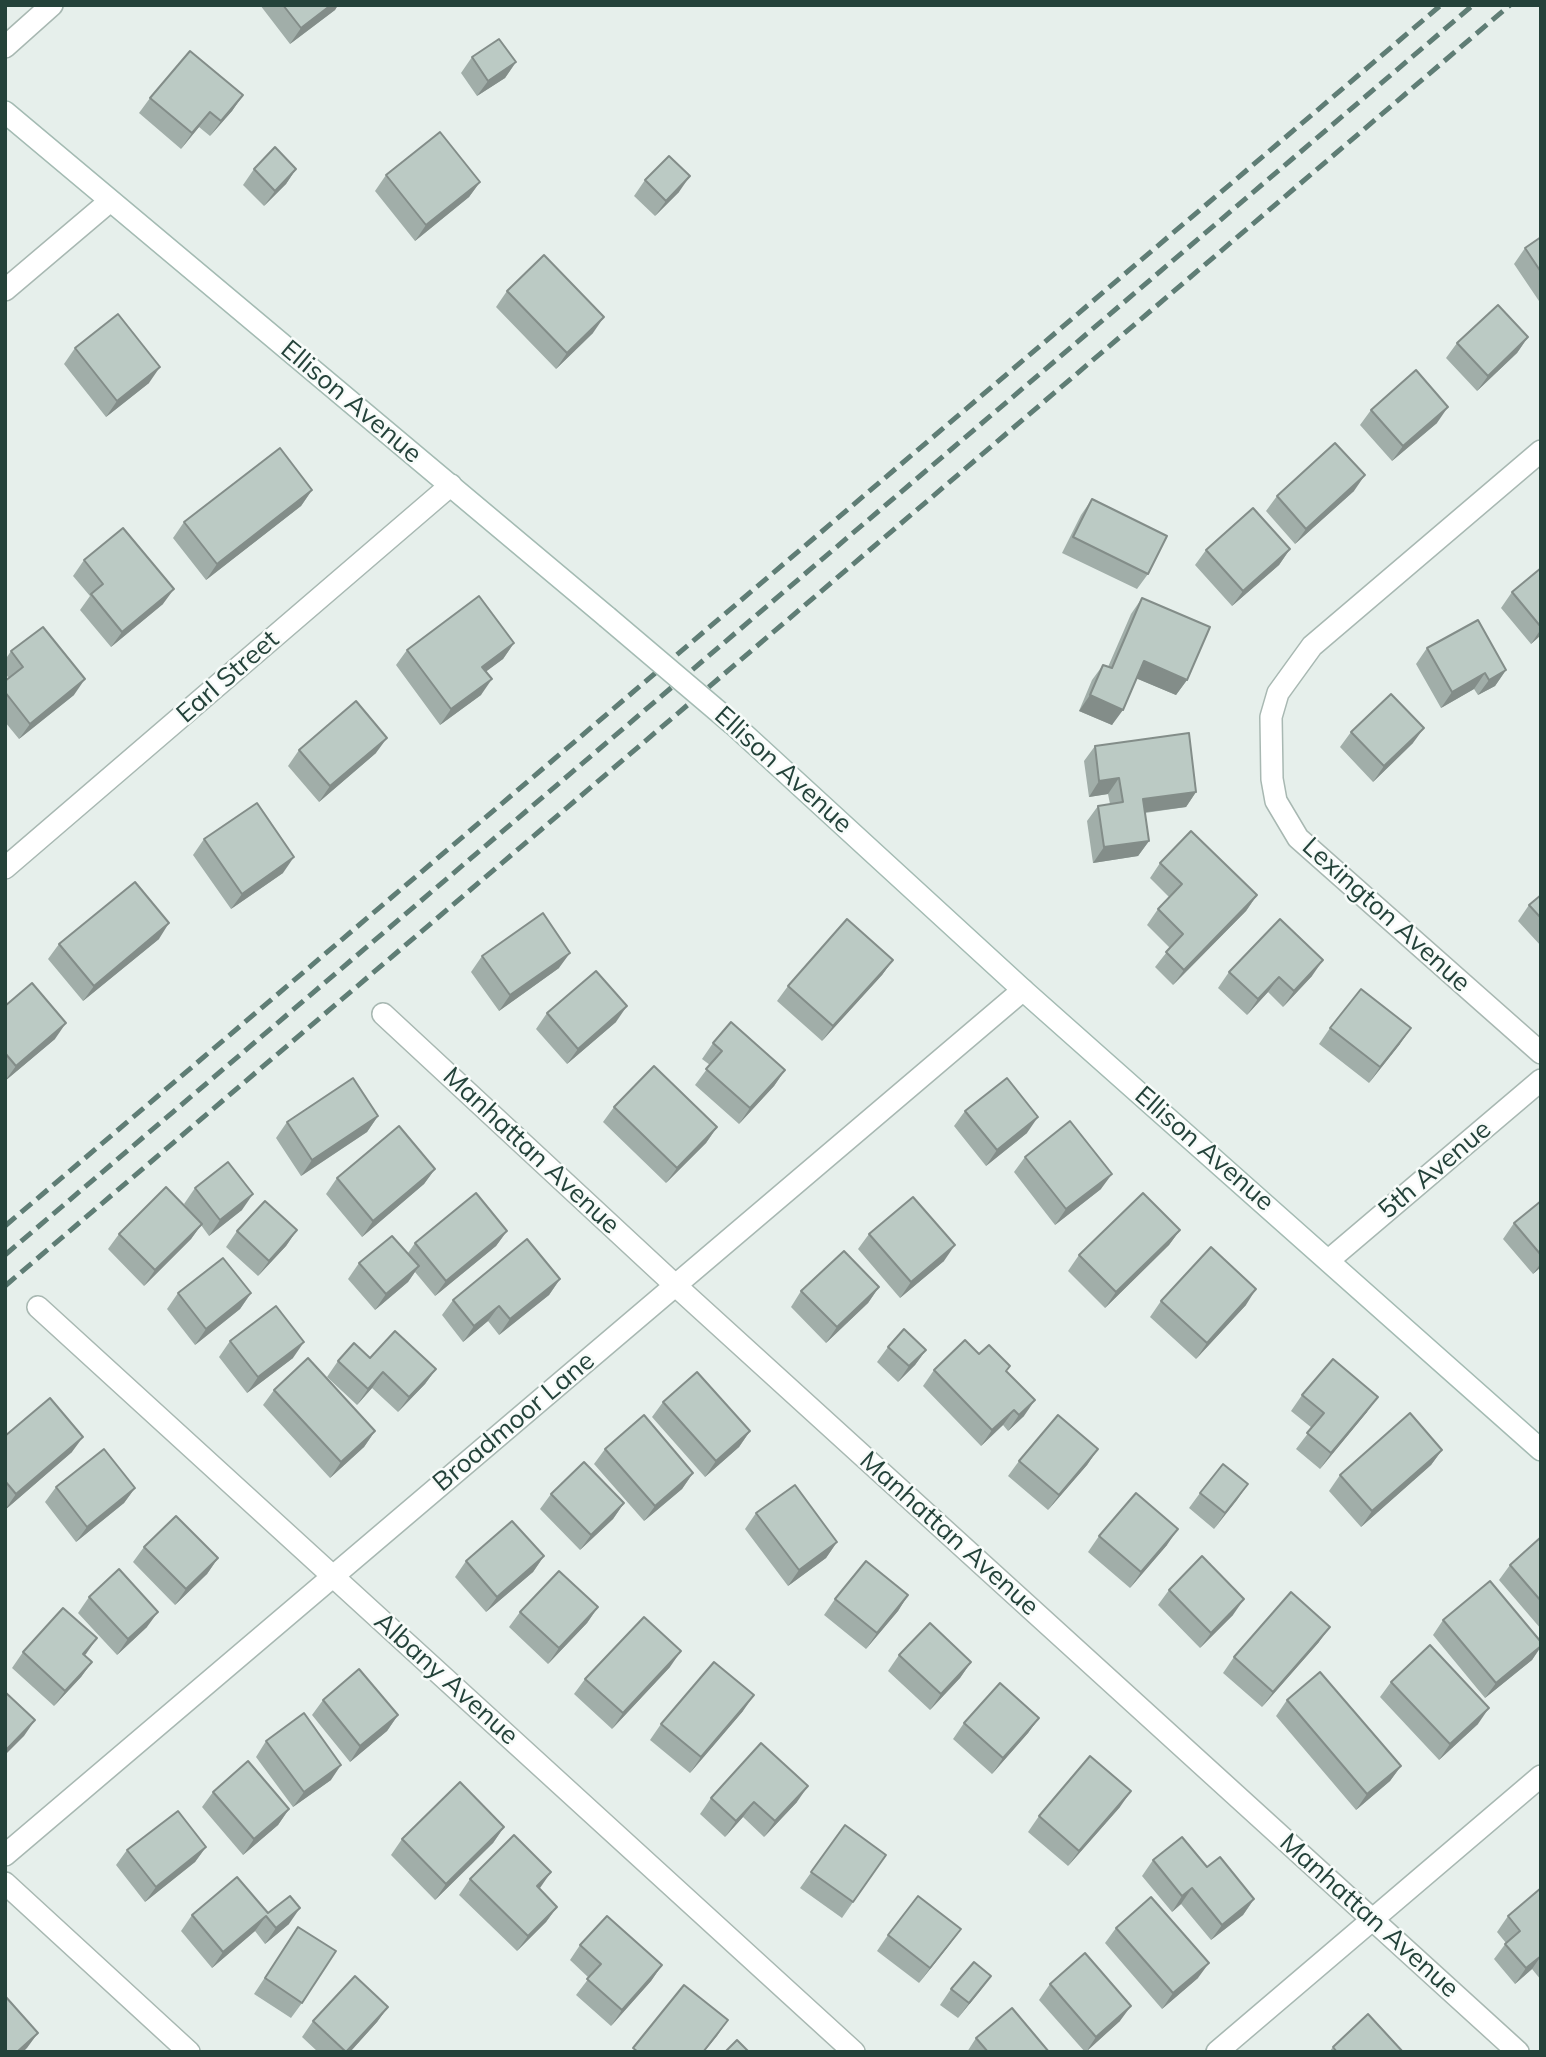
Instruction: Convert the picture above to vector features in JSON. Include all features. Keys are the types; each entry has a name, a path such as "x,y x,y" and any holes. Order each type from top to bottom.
{"street":[{"path":"5,47 52,5"},
{"name":"Ellison Avenue","path":"5,112 733,724 1023,989 1541,1450"},
{"path":"5,290 110,201"},
{"name":"Lexington Avenue","path":"1541,451 1312,646 1278,693 1271,717 1272,779 1276,800 1298,838 1541,1052"},
{"name":"Earl Street","path":"5,868 451,485"},
{"name":"Broadmoor Lane","path":"5,1855 1023,989"},
{"name":"Manhattan Avenue","path":"383,1014 675,1285 1518,2052"},
{"name":"5th Avenue","path":"1329,1260 1541,1080"},
{"name":"Albany Avenue","path":"38,1307 854,2052"},
{"path":"1217,2052 1541,1776"},
{"path":"5,1883 190,2052"}],"building":[{"path":"283,5 331,5 301,28"},
{"path":"499,39 516,62 488,81 472,57"},
{"path":"190,51 243,95 221,121 210,112 192,133 150,98"},
{"path":"440,132 480,182 426,225 386,175"},
{"path":"275,147 296,169 275,191 254,169"},
{"path":"669,156 690,176 666,201 645,180"},
{"path":"1541,237 1541,272 1525,248"},
{"path":"544,255 604,317 567,353 507,291"},
{"path":"1498,305 1528,337 1488,376 1457,343"},
{"path":"118,314 160,367 117,401 75,348"},
{"path":"1416,370 1448,407 1403,446 1371,410"},
{"path":"1335,443 1365,475 1306,529 1277,496"},
{"path":"280,448 312,490 217,564 184,522"},
{"path":"1092,499 1167,536 1148,574 1073,537"},
{"path":"1253,508 1290,549 1243,591 1206,550"},
{"path":"123,528 174,589 122,632 91,594 103,584 84,560"},
{"path":"1541,568 1541,627 1512,592"},
{"path":"479,596 514,643 482,667 492,679 451,709 407,650"},
{"path":"1142,598 1210,627 1187,680 1144,661 1123,710 1090,695 1103,665 1112,668"},
{"path":"1478,620 1506,670 1489,680 1485,673 1452,692 1427,648"},
{"path":"43,627 85,679 30,724 5,692 5,681 23,667 11,651"},
{"path":"1391,694 1424,728 1384,766 1351,732"},
{"path":"356,701 387,738 330,786 299,750"},
{"path":"1189,733 1196,792 1143,799 1149,841 1104,847 1098,806 1123,802 1119,778 1099,781 1095,746"},
{"path":"257,803 294,857 242,894 204,839"},
{"path":"1191,831 1257,895 1184,970 1166,952 1183,934 1158,909 1182,884 1160,863"},
{"path":"135,882 169,923 94,986 59,944"},
{"path":"1541,895 1541,918 1529,905"},
{"path":"543,913 570,953 510,995 482,956"},
{"path":"847,919 893,960 833,1026 788,986"},
{"path":"1280,919 1323,960 1294,991 1279,977 1258,999 1229,972"},
{"path":"596,971 627,1006 578,1049 547,1013"},
{"path":"32,983 66,1023 16,1066 5,1053 5,1006"},
{"path":"1361,989 1411,1028 1380,1067 1330,1028"},
{"path":"731,1022 785,1070 750,1108 706,1069 722,1051 713,1043"},
{"path":"654,1066 717,1127 677,1168 614,1107"},
{"path":"353,1078 378,1116 312,1160 287,1122"},
{"path":"1007,1078 1038,1117 997,1150 965,1111"},
{"path":"1070,1121 1112,1174 1066,1209 1025,1157"},
{"path":"399,1126 435,1169 373,1221 337,1178"},
{"path":"228,1162 253,1194 220,1220 195,1188"},
{"path":"166,1187 202,1224 155,1270 119,1234"},
{"path":"476,1193 507,1231 446,1281 415,1243"},
{"path":"1143,1193 1180,1230 1116,1292 1079,1255"},
{"path":"913,1197 955,1245 911,1282 869,1234"},
{"path":"265,1201 297,1230 269,1261 237,1231"},
{"path":"1541,1201 1541,1255 1514,1223"},
{"path":"392,1236 419,1266 386,1294 359,1263"},
{"path":"527,1239 560,1279 510,1319 499,1306 474,1326 453,1300"},
{"path":"1211,1247 1256,1289 1207,1343 1161,1301"},
{"path":"844,1251 879,1287 837,1327 801,1291"},
{"path":"223,1258 251,1293 206,1329 178,1293"},
{"path":"276,1306 304,1342 258,1377 230,1341"},
{"path":"904,1329 926,1350 909,1366 888,1347"},
{"path":"395,1331 436,1369 409,1397 383,1372 368,1389 338,1361 354,1343 370,1358"},
{"path":"965,1340 979,1354 989,1345 1010,1366 1006,1371 1035,1400 1019,1415 1014,1410 992,1430 934,1370"},
{"path":"308,1358 375,1431 341,1462 274,1390"},
{"path":"1333,1359 1378,1397 1331,1453 1307,1433 1324,1413 1302,1395"},
{"path":"697,1372 750,1431 716,1461 663,1402"},
{"path":"50,1398 83,1437 16,1494 5,1481 5,1436"},
{"path":"1410,1413 1442,1450 1372,1511 1340,1475"},
{"path":"644,1415 693,1473 655,1506 605,1449"},
{"path":"1058,1415 1098,1449 1059,1495 1019,1461"},
{"path":"104,1449 135,1488 87,1527 56,1487"},
{"path":"584,1462 624,1503 591,1535 551,1494"},
{"path":"1223,1464 1248,1484 1225,1513 1200,1493"},
{"path":"795,1485 837,1542 799,1570 756,1513"},
{"path":"1136,1493 1178,1529 1141,1572 1099,1536"},
{"path":"176,1516 218,1558 186,1589 144,1547"},
{"path":"512,1521 544,1556 497,1597 466,1561"},
{"path":"1541,1537 1541,1601 1510,1565"},
{"path":"1202,1556 1244,1599 1211,1633 1169,1590"},
{"path":"866,1561 908,1595 877,1633 835,1599"},
{"path":"119,1569 158,1612 128,1639 89,1597"},
{"path":"559,1571 598,1607 559,1648 520,1612"},
{"path":"1490,1581 1541,1642 1541,1646 1496,1683 1443,1620"},
{"path":"1291,1592 1330,1627 1273,1692 1234,1657"},
{"path":"63,1608 97,1638 83,1654 92,1662 65,1691 23,1652"},
{"path":"644,1617 681,1651 623,1713 585,1679"},
{"path":"930,1623 971,1662 941,1694 899,1655"},
{"path":"1430,1645 1489,1708 1450,1744 1391,1682"},
{"path":"714,1662 754,1695 701,1757 661,1724"},
{"path":"359,1669 398,1715 360,1746 323,1700"},
{"path":"1320,1672 1401,1766 1367,1794 1287,1700"},
{"path":"1000,1683 1039,1718 1003,1758 964,1723"},
{"path":"5,1692 35,1720 5,1751"},
{"path":"304,1713 341,1765 304,1792 266,1741"},
{"path":"761,1743 808,1786 775,1821 754,1802 736,1821 711,1798"},
{"path":"1090,1756 1131,1791 1079,1851 1039,1816"},
{"path":"248,1761 289,1809 254,1839 213,1792"},
{"path":"460,1782 504,1827 446,1884 402,1839"},
{"path":"178,1811 206,1847 156,1887 127,1850"},
{"path":"845,1825 886,1855 853,1902 811,1872"},
{"path":"514,1835 551,1872 537,1886 557,1907 528,1936 470,1879"},
{"path":"1182,1837 1207,1867 1220,1857 1254,1899 1222,1925 1192,1888 1182,1896 1153,1860"},
{"path":"237,1877 268,1913 290,1896 300,1908 276,1928 266,1916 223,1952 192,1915"},
{"path":"1541,1888 1541,1956 1526,1968 1505,1944 1520,1931 1508,1916"},
{"path":"918,1896 961,1929 930,1968 888,1935"},
{"path":"1151,1897 1209,1963 1173,1993 1116,1928"},
{"path":"607,1916 662,1965 622,2010 587,1979 601,1964 580,1945"},
{"path":"298,1927 336,1951 302,2003 265,1978"},
{"path":"1085,1953 1131,2006 1096,2037 1050,1984"},
{"path":"974,1962 991,1976 969,2003 951,1989"},
{"path":"355,1976 388,2007 346,2052 313,2021"},
{"path":"684,1985 728,2020 703,2052 638,2052 633,2048"},
{"path":"5,1996 38,2033 17,2052 5,2052"},
{"path":"1012,2008 1049,2052 988,2052 976,2038"},
{"path":"1368,2014 1403,2052 1337,2052 1333,2047"},
{"path":"737,2040 749,2052 725,2052"}],"railway":[{"path":"5,1226 1441,5"},
{"path":"5,1255 1473,5"},
{"path":"5,1286 1510,5"}]}
